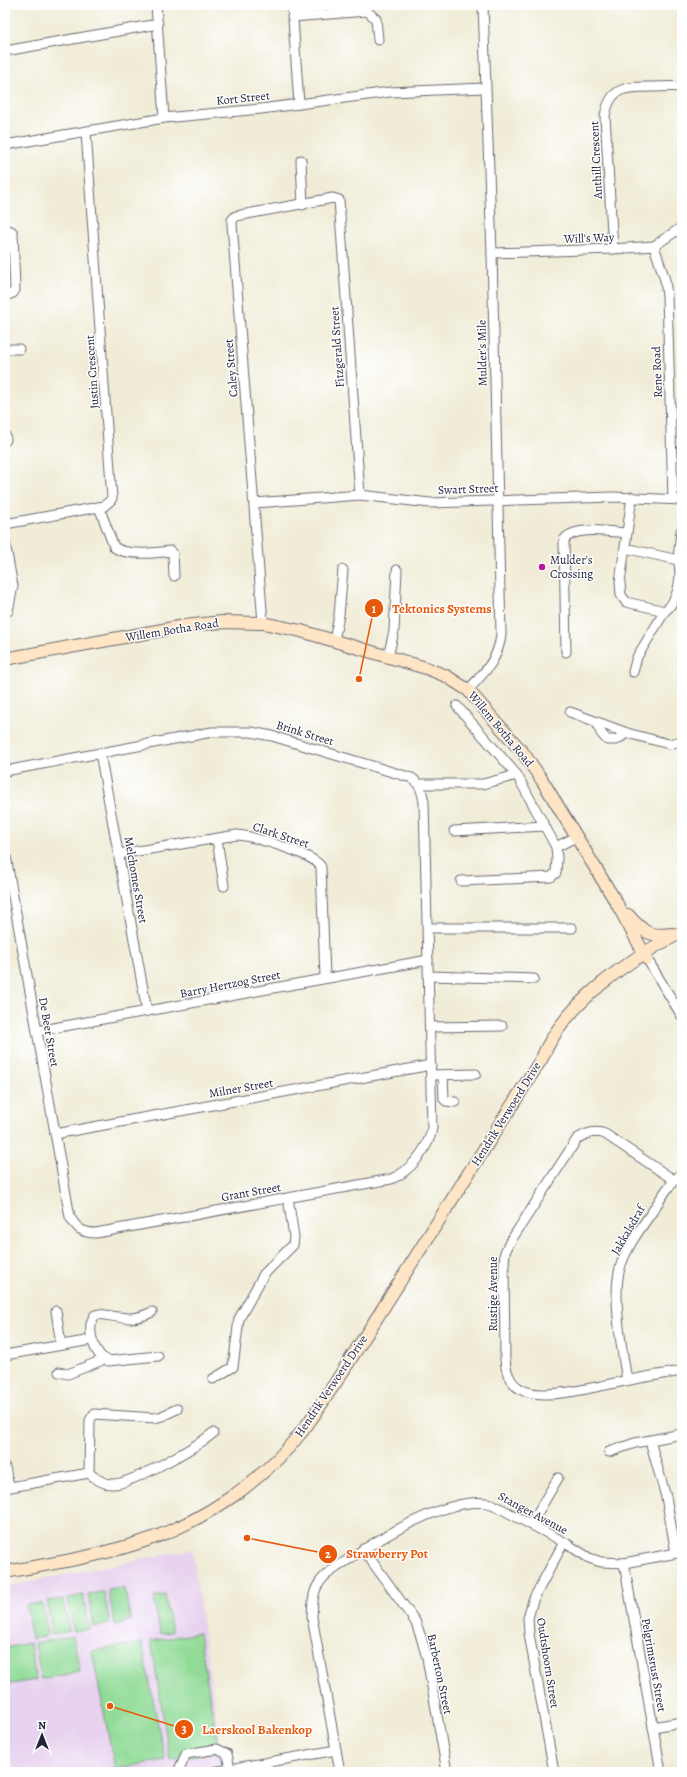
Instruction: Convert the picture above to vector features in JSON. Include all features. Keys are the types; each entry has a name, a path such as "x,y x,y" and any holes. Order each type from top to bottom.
{"main road":[{"name":"Willem Botha Road","path":"5,659 184,626 222,622 263,623 334,640 426,668 446,676 468,690 524,754 616,902 645,956"},
{"path":"616,902 637,925 650,934 682,935"},
{"name":"Hendrik Verwoerd Drive","path":"5,1572 90,1556 139,1543 174,1529 214,1508 254,1480 278,1458 299,1434 336,1382 542,1058 548,1045 570,1014 595,990 645,956 682,935"}],"street":[{"path":"156,5 164,118"},
{"path":"292,5 299,104"},
{"name":"Mulder's Mile","path":"468,690 488,668 494,659 500,643 500,555 497,500 492,253 483,5"},
{"path":"292,17 367,11 376,19 378,40"},
{"path":"5,51 158,24"},
{"name":"Anthill Crescent","path":"613,250 605,116 608,102 616,92 630,87 682,87"},
{"name":"Kort Street","path":"5,145 164,118 299,104 390,92 486,88"},
{"name":"Justin Crescent","path":"86,132 112,488 111,500 107,505 99,507"},
{"path":"301,160 303,205"},
{"name":"Caley Street","path":"263,623 255,503 232,223 233,218 240,215 338,199"},
{"name":"Fitzgerald Street","path":"338,199 360,495"},
{"name":"Will's Way","path":"492,253 613,250 654,246 682,228"},
{"path":"5,229 11,231 13,234 15,290 13,293 5,296"},
{"name":"Rene Road","path":"654,246 665,280 667,296 677,499"},
{"path":"5,349 19,348"},
{"name":"Swart Street","path":"255,503 360,495 430,503 632,497 677,499"},
{"path":"632,497 620,582 622,599 626,602 665,611"},
{"path":"5,524 99,507 114,547 120,550 141,553 171,551 173,554 174,576"},
{"path":"566,652 564,540 572,532 580,531 628,533"},
{"path":"633,672 637,657 665,611 671,606 676,598 680,569 678,560 681,531"},
{"path":"5,544 13,586 8,611"},
{"path":"625,548 678,560"},
{"path":"334,640 339,615 343,570"},
{"path":"388,657 394,631 397,570"},
{"path":"457,706 517,775 556,847 557,867 556,873 551,877 461,881"},
{"path":"570,712 627,733 669,744 682,740"},
{"path":"597,723 602,735 607,740 616,740 627,733"},
{"name":"Brink Street","path":"5,771 212,732 251,732 272,736 412,778 419,784"},
{"name":"Melchomes Street","path":"100,753 147,1012"},
{"path":"476,1074 431,1075 424,802 419,784 483,784 517,775"},
{"path":"454,831 545,826"},
{"name":"Clark Street","path":"119,854 237,835 250,836 310,857 319,864 321,868 326,978"},
{"path":"556,847 576,837"},
{"path":"217,839 224,886"},
{"name":"De Beer Street","path":"5,850 70,1217"},
{"path":"428,928 572,928"},
{"path":"645,956 682,1016"},
{"name":"Barry Hertzog Street","path":"37,1031 428,960"},
{"path":"429,976 534,980"},
{"path":"430,1028 502,1026"},
{"name":"Milner Street","path":"55,1134 431,1065"},
{"name":"Grant Street","path":"70,1217 77,1228 82,1231 96,1233 288,1198 398,1176 410,1167 427,1143 432,1128 431,1075"},
{"path":"443,1075 444,1099 446,1101 454,1102"},
{"name":"Rustige Avenue","path":"674,1180 605,1134 594,1132 583,1135 577,1140 510,1242 505,1252 505,1360 509,1377 514,1385 527,1392 547,1393 584,1389 682,1371"},
{"name":"Jakkalsdraf","path":"627,1380 620,1339 618,1301 620,1269 625,1256 641,1228 674,1180 682,1173"},
{"path":"214,1379 233,1367 235,1363 236,1330 239,1319 264,1274 293,1245 294,1237 288,1198"},
{"path":"56,1311 61,1345"},
{"path":"105,1359 91,1340 93,1320 95,1316 99,1314 138,1318 152,1312"},
{"path":"5,1355 91,1340"},
{"path":"59,1372 68,1374 105,1359 113,1361 158,1356"},
{"path":"89,1473 90,1420 94,1414 156,1418 176,1409"},
{"path":"5,1467 7,1488 89,1473 108,1484 122,1483 177,1456 204,1441 213,1433"},
{"path":"609,1452 634,1443 682,1434"},
{"path":"650,1441 666,1497 679,1553"},
{"path":"531,1524 558,1478"},
{"name":"Stanger Avenue","path":"340,1772 312,1617 314,1591 327,1574 363,1549 386,1535 431,1514 472,1502 485,1502 492,1504 531,1524 596,1561 624,1563 679,1553"},
{"name":"Oudtshoorn Street","path":"554,1772 529,1634 528,1618 533,1600 564,1542"},
{"name":"Barberton Street","path":"363,1549 415,1621 427,1658 447,1772"},
{"name":"Pelgrimsrust Street","path":"624,1563 661,1772"},
{"path":"653,1727 682,1722"},
{"path":"178,1772 186,1754 217,1749 227,1754 227,1770"},
{"path":"213,1772 336,1750"}],"shaded area":[{"path":"192,1549 223,1765 189,1772 5,1772 5,1646 9,1645 5,1628 5,1587"}],"green space":[{"path":"124,1588 131,1620 115,1625 108,1590"},
{"path":"104,1592 110,1624 94,1627 88,1594"},
{"path":"83,1595 90,1629 73,1631 68,1598"},
{"path":"165,1595 172,1632 160,1634 154,1597"},
{"path":"63,1599 69,1631 52,1635 47,1601"},
{"path":"42,1603 48,1635 32,1639 26,1605"},
{"path":"199,1633 219,1751 170,1760 151,1641"},
{"path":"73,1636 80,1672 41,1679 35,1643"},
{"path":"30,1643 36,1680 5,1685 5,1648"},
{"path":"142,1643 165,1760 115,1769 92,1651"}],"place":[{"name":"Mulder's Crossing","path":"542,567"},
{"name":"Tektonics Systems","path":"359,679"},
{"name":"Strawberry Pot","path":"247,1538"},
{"name":"Laerskool Bakenkop","path":"110,1706"}]}
